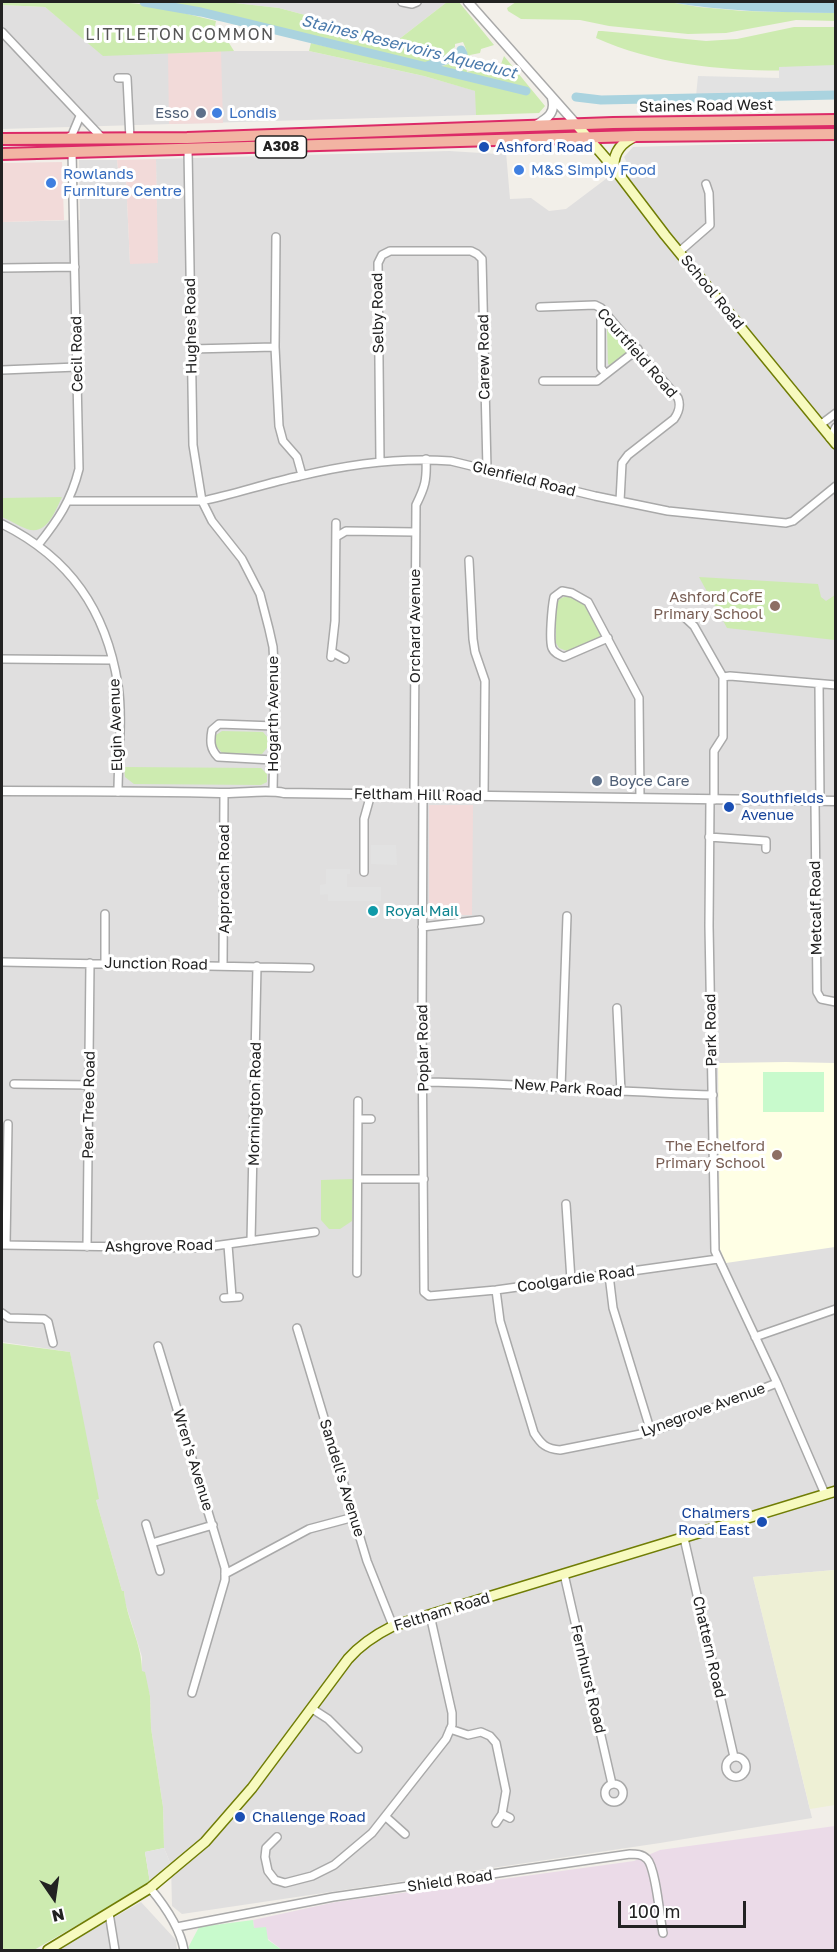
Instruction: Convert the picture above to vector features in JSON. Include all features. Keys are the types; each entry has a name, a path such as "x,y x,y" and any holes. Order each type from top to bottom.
{"highway":[{"name":"Staines Road West","path":"576,124 836,120"},
{"name":"A308","path":"2,139 130,139 576,124"},
{"name":"Staines Road West","path":"590,138 836,134"},
{"name":"A308","path":"2,154 590,138"}],"main road":[{"name":"School Road","path":"576,124 590,138 679,252 833,441"},
{"path":"614,168 614,160 621,146 636,136"},
{"name":"Feltham Road","path":"150,1888 205,1842 234,1811 359,1646 393,1626 836,1491"},
{"path":"48,1950 150,1888"}],"street":[{"path":"402,2 412,4 417,2"},
{"path":"468,2 576,124"},
{"path":"2,32 103,139"},
{"path":"118,78 128,78 130,139"},
{"path":"536,125 552,111 552,96"},
{"path":"66,139 72,135 80,116"},
{"name":"Hughes Road","path":"188,150 193,445 202,501"},
{"name":"Cecil Road","path":"38,545 69,501 79,470 72,152"},
{"path":"679,252 710,225 709,193 706,184"},
{"path":"276,237 275,347 280,431 283,441 297,457 302,475"},
{"name":"Selby Road","path":"380,461 378,263 382,255 390,251 471,250"},
{"name":"Carew Road","path":"471,250 482,260 487,469"},
{"path":"2,268 75,267"},
{"name":"Courtfield Road","path":"540,306 595,305 601,308 678,398 680,404 674,419 628,455 622,463 620,501"},
{"path":"601,308 602,368 606,374"},
{"path":"191,349 275,347"},
{"path":"543,381 597,381 638,349"},
{"path":"2,370 77,367"},
{"path":"820,425 836,414"},
{"path":"833,441 836,428"},
{"name":"Glenfield Road","path":"202,501 302,475 380,461 426,459 451,461 668,511 786,523 794,521 836,486"},
{"name":"Orchard Avenue","path":"418,795 415,532 416,505 425,488 427,476 426,459"},
{"path":"69,501 202,501"},
{"name":"Hogarth Avenue","path":"202,501 212,521 242,559 260,594 273,647 273,790"},
{"path":"336,523 335,621 332,654 345,659"},
{"name":"Elgin Avenue","path":"2,524 26,536 63,567 79,585 96,611 107,637 118,686 118,792"},
{"path":"336,537 346,531 415,532"},
{"path":"470,560 473,639 485,681 484,796"},
{"path":"608,638 564,657 556,654 552,647 554,597 562,591 572,593 588,602 608,638 639,698 639,798"},
{"path":"680,613 694,626 723,677 723,737 714,751 712,800"},
{"path":"2,659 112,660"},
{"path":"723,677 836,685"},
{"path":"817,801 819,684"},
{"path":"273,760 218,757 213,752 210,741 212,730 219,724 274,726"},
{"name":"Feltham Hill Road","path":"2,791 263,793 273,790 284,793 836,801"},
{"name":"Approach Road","path":"223,966 224,793"},
{"path":"364,872 364,819 371,794"},
{"name":"Poplar Road","path":"418,795 424,1082 424,1289 426,1295 432,1296"},
{"name":"Park Road","path":"712,800 709,837 709,926 715,1251 718,1259"},
{"name":"Metcalf Road","path":"817,801 817,992 821,999 836,1002"},
{"path":"709,837 766,841 766,849"},
{"path":"105,914 105,963"},
{"path":"561,1088 567,916"},
{"path":"422,927 480,920"},
{"name":"Junction Road","path":"2,962 310,968"},
{"name":"Pear Tree Road","path":"87,1247 90,963"},
{"name":"Mornington Road","path":"251,1241 257,966"},
{"path":"617,1008 621,1092"},
{"name":"New Park Road","path":"424,1082 491,1082 621,1092 713,1095"},
{"path":"14,1084 90,1085"},
{"path":"357,1273 358,1101"},
{"path":"359,1119 371,1119"},
{"path":"4,1245 8,1124"},
{"path":"358,1179 424,1179"},
{"path":"566,1204 571,1280"},
{"name":"Ashgrove Road","path":"4,1245 199,1248 315,1232"},
{"path":"228,1245 232,1297"},
{"path":"718,1259 777,1383 825,1494"},
{"name":"Coolgardie Road","path":"432,1296 496,1290 718,1259"},
{"path":"609,1275 613,1308 651,1432"},
{"name":"Lynegrove Avenue","path":"496,1290 500,1321 534,1433 541,1444 550,1449 560,1450 651,1432 777,1383"},
{"path":"755,1337 836,1309"},
{"path":"2,1313 9,1318 44,1319 48,1322 53,1343"},
{"name":"Sandell's Avenue","path":"297,1328 367,1561 393,1626"},
{"name":"Wren's Avenue","path":"158,1346 225,1568 225,1580 192,1693"},
{"path":"225,1574 309,1529 354,1517"},
{"path":"146,1524 160,1571"},
{"path":"152,1543 213,1525"},
{"name":"Chattern Road","path":"684,1538 734,1757"},
{"name":"Fernhurst Road","path":"564,1574 612,1784"},
{"path":"277,1837 266,1848 265,1857 268,1871 275,1880 285,1883 312,1876 334,1866 372,1833 446,1739 450,1730 452,1713 430,1615"},
{"path":"311,1708 328,1719 358,1749"},
{"path":"450,1730 468,1735 481,1732 490,1736 496,1743 506,1791 502,1814 496,1823"},
{"path":"502,1814 510,1818"},
{"path":"386,1817 405,1833"},
{"name":"Shield Road","path":"177,1927 333,1897 639,1854 649,1860 651,1866 663,1933"},
{"path":"150,1888 177,1927 184,1950"},
{"path":"109,1913 115,1950"}],"shaded area":[{"path":"226,2 447,2 398,40 279,8"},
{"path":"2,5 45,7 103,55 309,51 424,76 476,91 476,115 2,129"},
{"path":"221,51 223,123 169,124 168,53"},
{"path":"835,65 835,92 696,96 698,76 779,78 779,67"},
{"path":"835,141 835,1570 753,1577 812,1818 660,1843 182,1914 172,1906 171,1865 164,1848 163,1807 151,1728 150,1696 124,1591 122,1591 96,1500 70,1352 2,1342 2,222 80,220 79,160 117,160 119,177 126,177 130,263 157,263 156,159 449,151 498,154 506,152 510,199 531,198 549,211 566,209 627,163 624,157 633,147"},
{"path":"156,159 158,263 130,264 126,178 119,178 117,160"},
{"path":"62,162 64,220 2,222 2,163"},
{"path":"429,805 473,805 472,915 429,915"},
{"path":"371,845 396,845 397,865 371,864"},
{"path":"326,869 350,869 350,874 347,874 347,887 381,887 381,901 328,901 328,894 320,895 320,885 326,884"},
{"name":"The Echelford Primary School","path":"718,1063 835,1063 835,1247 726,1263 720,1249"},
{"path":"835,1570 835,1805 810,1809 753,1577"},
{"path":"835,1826 835,1950 282,1950 254,1928 253,1920 336,1902 634,1861 660,1850"},
{"path":"164,1848 171,1865 150,1883 145,1852"},
{"path":"141,1902 176,1940 177,1950 57,1950"}],"green space":[{"path":"2,2 118,2 151,5 216,21 213,36 218,41 229,43 234,51 103,56 45,7 2,5"},
{"path":"157,2 226,2 279,8 398,40 447,2 459,2 494,45 481,49 480,53 470,55 473,65 466,67 467,72 500,67 504,56 545,106 539,113 476,115 475,91 424,76 309,51 311,43 524,93 527,88 438,67 465,58 466,49 463,42 455,44 452,49 454,53 423,64 200,8"},
{"path":"516,2 669,2 743,11 835,13 836,21 796,20 726,33 688,34 609,26 580,20 521,19 507,8"},
{"path":"794,27 835,27 835,69 744,70 683,63 624,49 596,38 598,31 602,31 706,41 737,39"},
{"path":"612,326 629,344 630,352 611,366 608,364 607,328"},
{"path":"62,497 49,521 40,529 27,529 2,517 2,498"},
{"name":"Ashford CofE Primary School","path":"699,577 818,584 821,597 826,601 835,595 835,640 727,628"},
{"path":"568,596 580,601 589,609 597,623 600,637 567,651 559,648 556,643 556,603"},
{"path":"222,731 263,732 268,738 267,748 262,754 222,753 216,746 216,735"},
{"path":"124,767 261,768 267,774 267,782 261,785 134,784 125,777"},
{"path":"763,1072 824,1072 824,1112 763,1112"},
{"path":"353,1179 352,1221 340,1229 329,1229 321,1220 321,1180"},
{"path":"2,1343 70,1352 99,1499 96,1500 122,1591 124,1591 150,1696 151,1728 163,1807 164,1848 145,1852 150,1883 34,1950 2,1950"},
{"path":"253,1920 254,1928 266,1927 268,1940 282,1950 189,1950 199,1927"}],"water":[{"path":"669,2 835,2 835,13 731,10"}],"waterway":[{"name":"Staines Reservoirs Aqueduct","path":"144,2 201,12 526,91"},
{"path":"427,66 463,54 461,50"},
{"name":"Staines Reservoirs Aqueduct","path":"576,97 601,100 836,95"}],"place":[{"name":"Esso","path":"201,113"},
{"name":"Londis","path":"217,113"},
{"name":"Ashford Road","path":"484,147"},
{"name":"M&S Simply Food","path":"519,170"},
{"name":"Rowlands Furniture Centre","path":"51,183"},
{"name":"Ashford CofE Primary School","path":"775,606"},
{"name":"Boyce Care","path":"597,781"},
{"name":"Southfields Avenue","path":"729,807"},
{"name":"Royal Mail","path":"373,911"},
{"name":"The Echelford Primary School","path":"777,1155"},
{"name":"Chalmers Road East","path":"762,1522"},
{"name":"Challenge Road","path":"240,1817"}],"district":[{"name":"LITTLETON COMMON","path":"180,35"}]}
